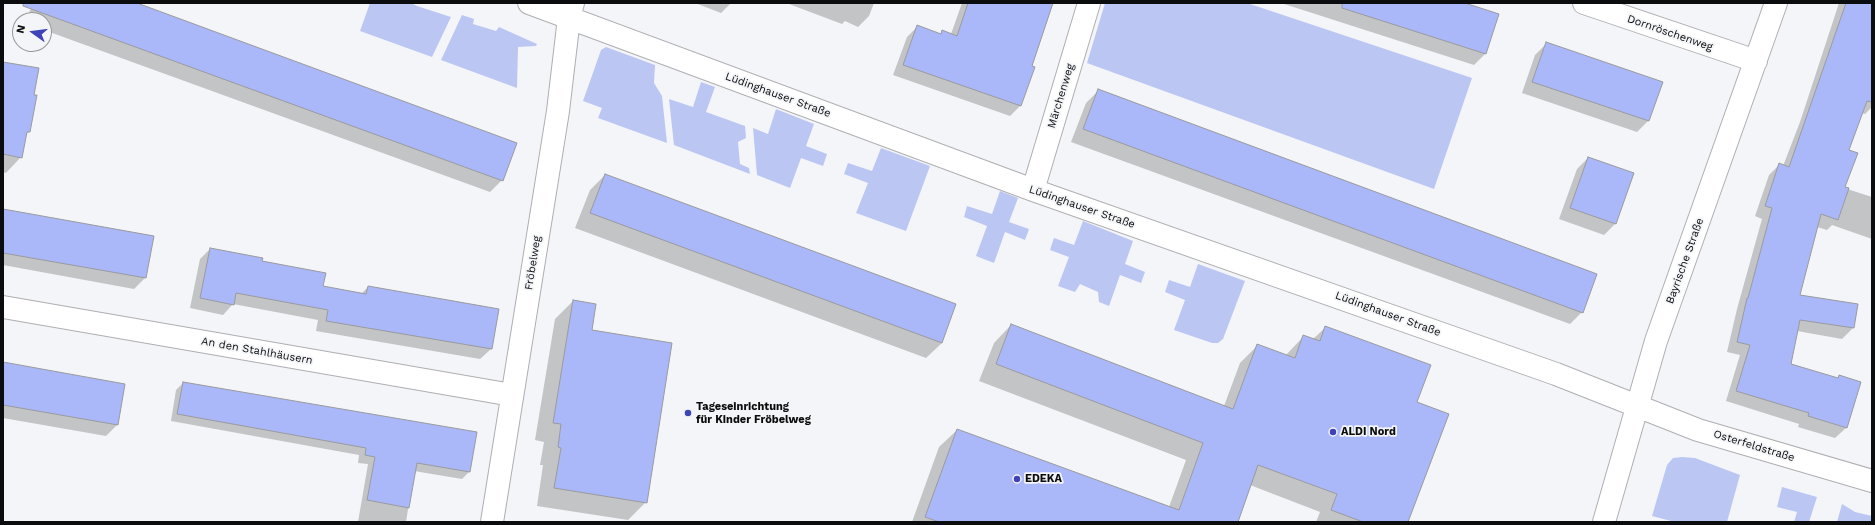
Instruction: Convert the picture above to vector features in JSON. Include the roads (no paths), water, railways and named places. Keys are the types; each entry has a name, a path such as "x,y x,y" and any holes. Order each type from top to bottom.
{"street":[{"name":"Lüdinghauser Straße","path":"529,3 571,11 1033,190 1548,371 1638,405"},
{"name":"Märchenweg","path":"1033,190 1089,3"},
{"name":"Dornröschenweg","path":"1584,3 1756,61"},
{"name":"Bayrische Straße","path":"1604,522 1656,341 1776,3"},
{"name":"Fröbelweg","path":"492,522 558,111 571,11"},
{"name":"An den Stahlhäusern","path":"3,307 512,395"},
{"name":"Osterfeldstraße","path":"1638,405 1698,430 1872,481"}],"place":[{"name":"Tageseinrichtung für Kinder Fröbelweg","path":"688,413"},
{"name":"ALDI Nord","path":"1333,432"},
{"name":"EDEKA","path":"1017,479"}]}
